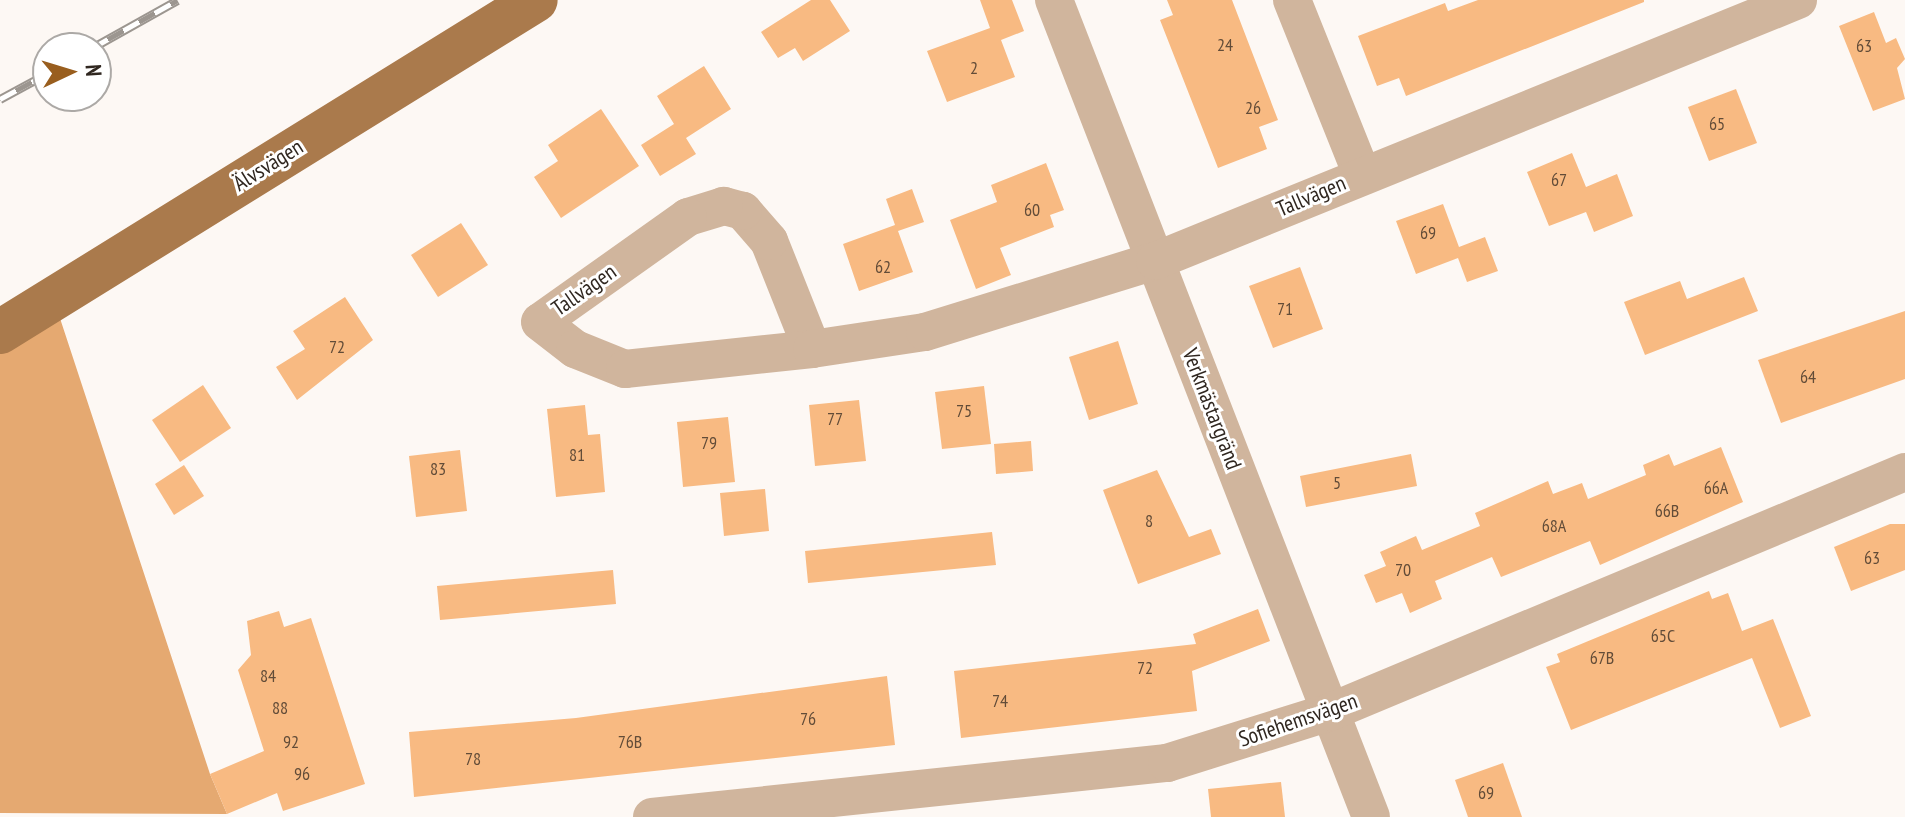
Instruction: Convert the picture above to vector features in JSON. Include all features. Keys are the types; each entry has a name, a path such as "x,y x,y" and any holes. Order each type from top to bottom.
{"main road":[{"name":"Älvsvägen","path":"0,332 536,0"}],"street":[{"name":"Verkmästargränd","path":"1054,0 1371,817"},
{"path":"1292,0 1362,175"},
{"name":"Tallvägen","path":"812,349 769,241 743,211 724,206 688,217 540,322 575,349 625,369 812,349 925,332 1155,261 1798,0"},
{"name":"Sofiehemsvägen","path":"652,817 1167,763 1330,712 1905,472"}],"shaded area":[{"path":"53,297 210,774 227,814 0,813 0,332"}],"building":[{"path":"811,0 830,0 850,31 803,61 795,48 778,58 761,32"},
{"path":"980,0 1012,0 1024,31 1001,40 1015,77 947,102 927,51 990,28"},
{"path":"1167,0 1232,0 1278,120 1259,127 1267,149 1218,168 1160,20 1173,15"},
{"path":"1478,0 1644,2 1406,96 1399,78 1377,86 1358,36 1445,3 1448,11"},
{"path":"1874,12 1886,43 1896,38 1905,59 1897,68 1905,99 1873,111 1839,26"},
{"path":"704,66 731,109 686,138 696,154 660,176 641,145 674,124 657,96"},
{"path":"1736,89 1757,143 1709,161 1688,107"},
{"path":"601,109 639,166 561,218 534,177 558,161 548,145"},
{"path":"1572,153 1586,187 1617,174 1633,216 1594,232 1586,212 1549,226 1527,172"},
{"path":"1046,163 1064,210 1050,215 1054,227 1000,248 1011,275 976,289 950,220 997,202 991,185"},
{"path":"912,189 924,222 898,231 913,272 859,291 843,244 895,225 886,199"},
{"path":"1443,204 1459,247 1485,237 1498,271 1467,282 1458,258 1416,274 1396,221"},
{"path":"461,223 488,265 438,297 411,255"},
{"path":"1300,267 1323,329 1273,348 1249,286"},
{"path":"1744,277 1758,311 1645,355 1624,302 1680,281 1687,299"},
{"path":"345,297 373,340 297,400 276,367 305,349 293,331"},
{"path":"1905,311 1905,379 1781,423 1758,360"},
{"path":"1118,341 1138,404 1089,420 1069,357"},
{"path":"203,385 231,428 180,462 152,420"},
{"path":"984,386 991,444 942,449 935,392"},
{"path":"859,400 866,461 815,466 809,405"},
{"path":"585,405 588,435 600,434 605,492 556,497 547,409"},
{"path":"728,417 735,482 683,487 677,422"},
{"path":"1031,441 1033,471 996,474 994,444"},
{"path":"1721,447 1743,502 1600,565 1590,541 1501,577 1492,557 1435,581 1442,599 1410,613 1402,593 1376,603 1364,575 1386,566 1380,552 1416,536 1422,550 1480,526 1475,513 1548,481 1553,494 1582,483 1588,499 1646,475 1643,465 1669,454 1674,466"},
{"path":"460,450 467,511 416,517 409,456"},
{"path":"1411,454 1417,486 1306,507 1300,476"},
{"path":"184,465 204,496 174,515 155,484"},
{"path":"1157,470 1189,537 1211,529 1221,554 1138,584 1103,490"},
{"path":"765,489 769,531 724,536 720,493"},
{"path":"1890,524 1905,524 1905,570 1851,591 1834,547"},
{"path":"992,532 996,565 808,583 805,551"},
{"path":"613,570 616,604 440,620 437,586"},
{"path":"1709,591 1712,599 1728,593 1742,631 1773,619 1811,716 1780,728 1752,658 1571,730 1546,667 1560,662 1557,654"},
{"path":"1258,609 1270,641 1192,671 1197,711 961,738 954,671 1196,644 1193,634"},
{"path":"279,611 284,627 311,618 365,784 283,811 277,793 227,814 210,774 264,751 238,670 251,655 247,621"},
{"path":"887,676 895,745 414,797 409,732 576,718"},
{"path":"1503,763 1522,817 1468,817 1455,780"},
{"path":"1281,782 1285,817 1211,817 1208,789"}],"railway":[{"path":"112,37 178,0"},
{"path":"0,99 32,82"}]}
